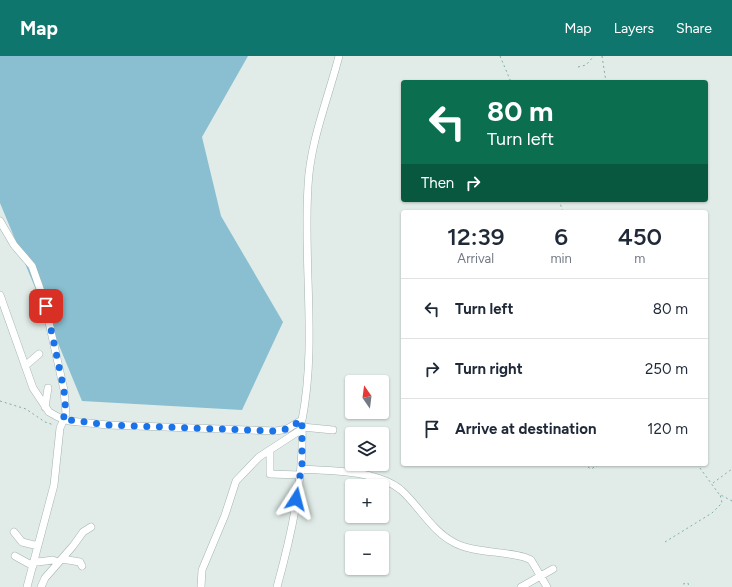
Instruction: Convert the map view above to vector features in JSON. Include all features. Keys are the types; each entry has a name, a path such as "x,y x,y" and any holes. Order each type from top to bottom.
{"street":[{"path":"277,587 294,510 300,472 302,426 306,399 310,292 308,185 312,152 339,56"},
{"path":"0,221 14,245 32,266 44,300 64,390 66,414 61,427 54,486 28,587"},
{"path":"0,295 33,388 49,412 63,419 108,425 276,431 302,426 333,430"},
{"path":"25,366 40,354"},
{"path":"45,407 48,388"},
{"path":"201,587 202,570 225,514 236,481 250,465 302,426"},
{"path":"270,450 270,474 300,472 353,474 389,482 401,490 436,528 453,542 468,547 524,557 531,560 547,587"},
{"path":"41,587 45,578 86,529 91,527"},
{"path":"14,532 22,542 38,546"},
{"path":"15,556 34,563 53,560 80,562 82,566"},
{"path":"520,587 553,569"}],"path":[{"path":"500,56 510,80"},
{"path":"578,67 588,64 594,56"},
{"path":"602,56 606,80"},
{"path":"0,401 26,409 45,422 61,427"},
{"path":"588,467 591,469 596,466"},
{"path":"698,466 720,494 732,501"},
{"path":"712,484 732,469"},
{"path":"665,542 712,513 722,502 720,494"},
{"path":"683,584 688,583 689,587"}],"water":[{"path":"0,56 248,56 202,137 221,216 283,322 242,410 82,401 0,203"}],"route":[{"path":"46,306 64,390 66,414 62,419 108,425 276,431 287,429 296,425 302,420 302,464 296,499"}]}
